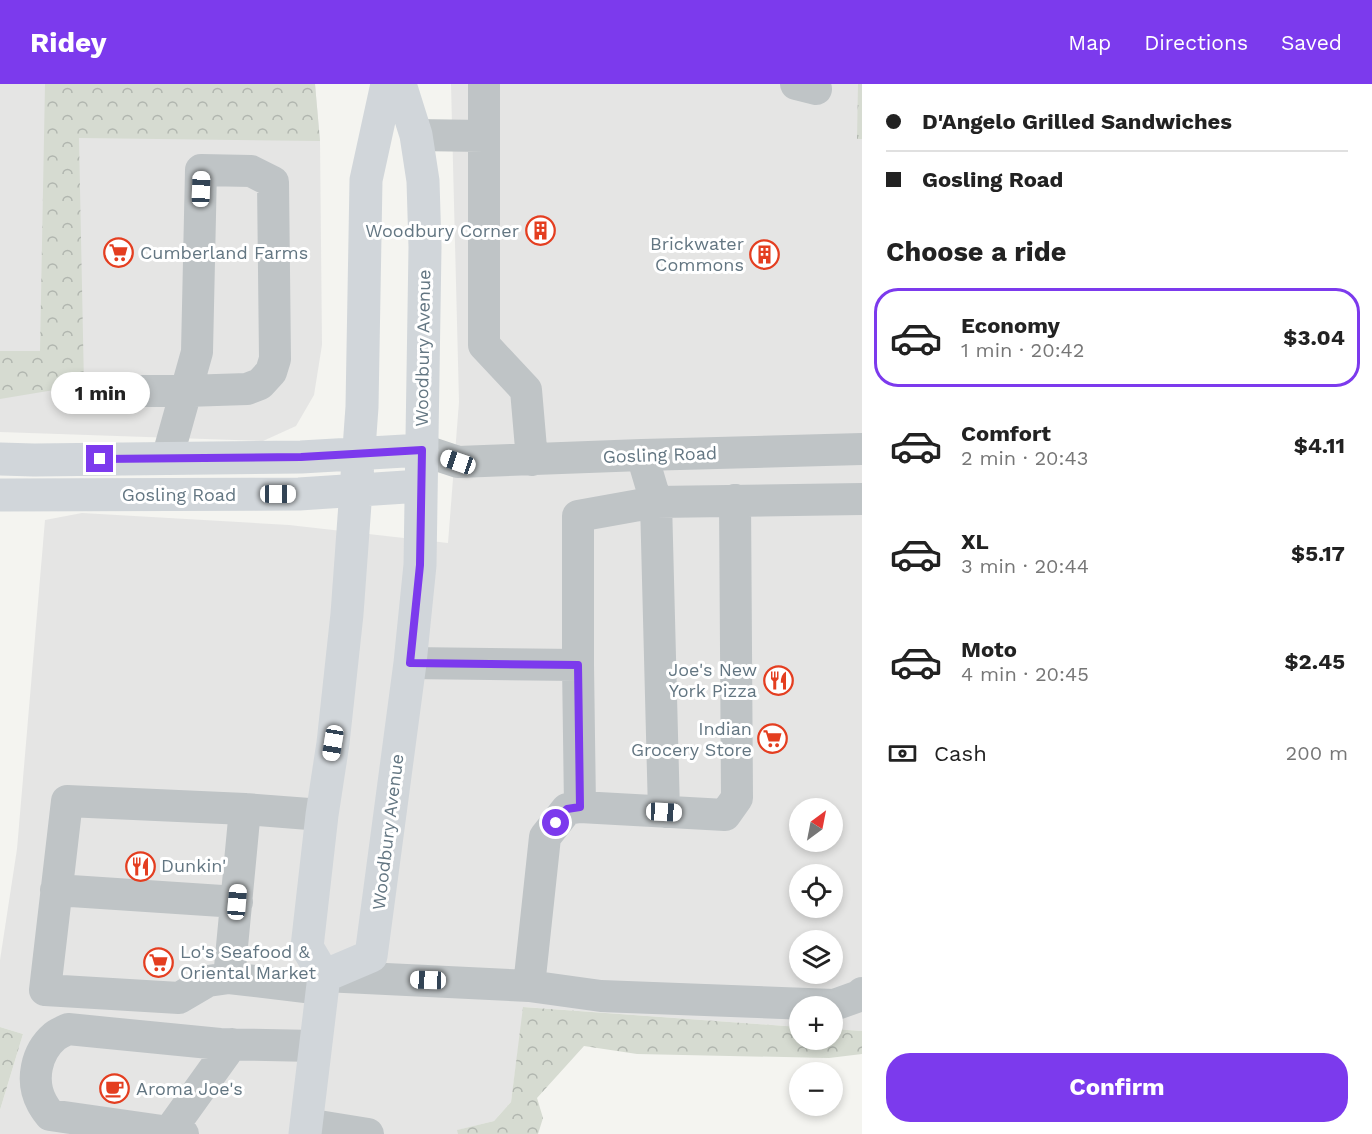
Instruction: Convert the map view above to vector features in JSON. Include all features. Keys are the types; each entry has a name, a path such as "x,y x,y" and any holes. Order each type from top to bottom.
{"main road":[{"path":"305,1129 323,983 307,947 341,672 363,407 366,180 387,84"},
{"name":"Woodbury Avenue","path":"323,983 371,956 410,663 420,565 425,247 423,181 416,135 400,84"},
{"name":"Gosling Road","path":"0,459 290,457 422,450"},
{"name":"Gosling Road","path":"0,495 299,494 421,486"}],"street":[{"path":"484,84 484,345 526,390 532,460"},
{"path":"416,135 484,136"},
{"path":"101,390 186,391 247,389 260,384 271,372 275,359 273,182 250,171 201,170 197,352 186,391 167,459"},
{"name":"Gosling Road","path":"422,450 458,462 862,449"},
{"path":"642,455 656,502 664,812"},
{"name":"Gosling Road","path":"421,486 458,462"},
{"path":"580,807 578,516 656,502 862,499"},
{"path":"529,986 545,837 567,809 580,807 725,815 737,798 735,500"},
{"path":"410,663 578,665"},
{"path":"322,815 67,801 45,990 179,998 208,981 230,978 323,983 446,981 529,986 601,996 834,1005 862,993"},
{"path":"230,978 245,809"},
{"path":"56,891 237,902"},
{"path":"232,1044 176,1133 50,1115 37,1090 38,1062 45,1048 55,1037 68,1029 232,1044 315,1046"},
{"path":"305,1129 368,1134"}],"shaded area":[{"path":"0,84 315,84 320,141 322,345 314,395 296,426 263,441 0,432"},
{"path":"451,84 862,84 862,1031 843,1030 843,996 789,996 789,1026 524,1007 511,1102 494,1121 458,1130 458,1134 0,1134 0,1110 23,1034 0,1027 0,960 17,849 45,520 82,513 289,525 448,543 459,402"}],"green space":[{"path":"45,84 315,84 320,141 79,138 84,385 0,399 0,351 40,351"},
{"path":"858,84 862,84 862,139 857,139"},
{"path":"523,1007 789,1026 789,1050 843,1050 843,1030 862,1031 862,1054 829,1058 637,1054 584,1046 537,1098 543,1118 538,1134 458,1134 457,1130 494,1121 511,1102"},
{"path":"0,1027 23,1034 0,1110"}],"place":[{"name":"Woodbury Corner","path":"540,231"},
{"name":"Cumberland Farms","path":"119,253"},
{"name":"Brickwater Commons","path":"765,254"},
{"name":"Joe's New York Pizza","path":"778,680"},
{"name":"Indian Grocery Store","path":"773,739"},
{"name":"Dunkin'","path":"140,866"},
{"name":"Lo's Seafood & Oriental Market","path":"159,962"},
{"name":"Aroma Joe's","path":"115,1089"}],"route":[{"path":"100,459 301,457 422,450 420,565 410,663 578,665 580,807 567,809 556,823"}]}
